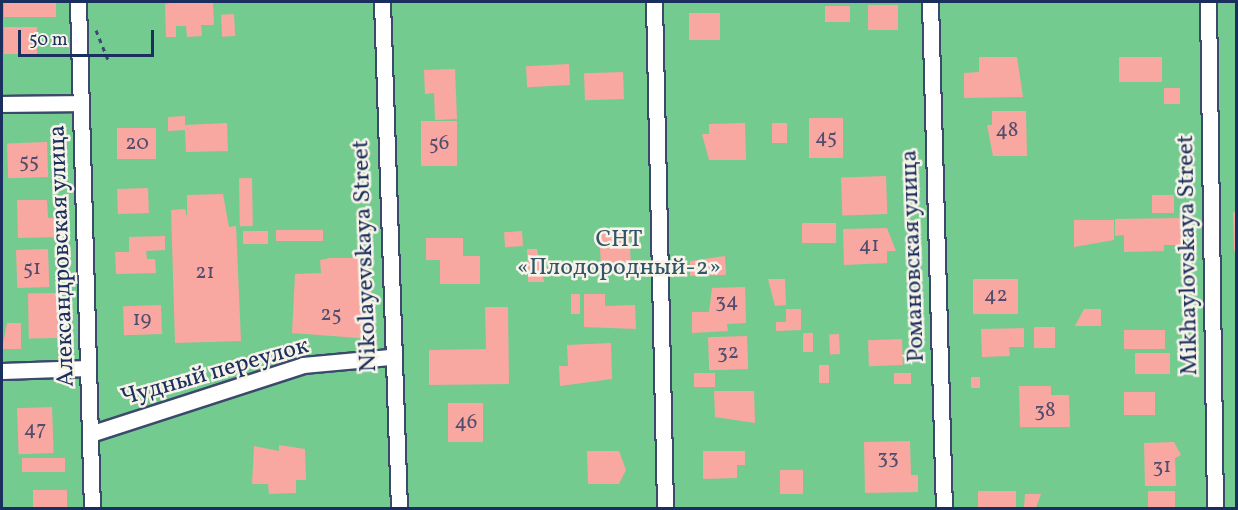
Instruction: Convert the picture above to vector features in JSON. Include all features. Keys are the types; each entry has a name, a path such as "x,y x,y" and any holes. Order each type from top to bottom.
{"street":[{"name":"Александровская улица","path":"78,2 92,508"},
{"name":"Nikolayevskaya Street","path":"382,2 390,357 399,508"},
{"path":"654,2 664,508"},
{"name":"Романовская улица","path":"930,2 944,508"},
{"name":"Mikhaylovskaya Street","path":"1208,2 1215,508"},
{"path":"2,104 81,103"},
{"name":"Чудный переулок","path":"90,434 303,365 390,357"},
{"name":"Чудный переулок","path":"2,371 88,368"}],"path":[{"path":"95,19 108,60"}],"green space":[{"name":"СНТ «Плодородный-2»","path":"2,2 1236,2 1236,508 2,508"}],"building":[{"path":"4,2 56,2 56,17 4,17"},
{"path":"213,2 214,25 201,25 202,36 187,37 186,26 176,26 176,37 166,37 165,4"},
{"path":"868,5 898,5 898,30 868,30"},
{"path":"825,6 850,6 850,22 825,22"},
{"path":"689,13 720,13 720,40 689,40"},
{"path":"234,14 235,36 222,37 221,15"},
{"path":"4,27 37,27 37,54 4,54"},
{"path":"979,57 1017,57 1023,97 964,98 964,73 979,72"},
{"path":"1119,57 1162,57 1162,82 1119,82"},
{"path":"569,64 570,85 527,87 526,66"},
{"path":"455,69 457,119 435,120 434,93 425,94 424,70"},
{"path":"623,72 624,99 585,100 584,73"},
{"path":"1164,88 1180,88 1180,104 1164,104"},
{"path":"992,111 1026,111 1027,156 993,156 987,125 992,125"},
{"path":"185,116 185,125 227,123 228,151 186,152 185,130 168,131 168,117"},
{"path":"809,118 843,118 843,158 809,158"},
{"path":"421,121 457,121 457,166 421,166"},
{"path":"745,123 746,160 709,160 702,134 709,134 709,124"},
{"path":"772,123 787,123 787,143 772,143"},
{"path":"117,128 156,128 156,159 117,159"},
{"path":"47,142 48,177 8,178 7,143"},
{"path":"886,176 887,214 842,216 841,178"},
{"path":"239,178 252,178 253,226 240,226"},
{"path":"148,188 149,213 118,214 117,189"},
{"path":"223,194 229,227 236,226 241,341 175,343 171,210 185,209 187,218 187,195"},
{"path":"1152,195 1174,195 1174,213 1152,213"},
{"path":"17,200 47,200 48,218 61,218 61,237 18,238"},
{"path":"1233,212 1236,212 1236,251 1234,251"},
{"path":"1181,218 1181,245 1164,245 1164,251 1124,252 1124,235 1115,236 1115,219"},
{"path":"1074,220 1114,220 1114,240 1074,247"},
{"path":"802,223 836,223 836,243 802,243"},
{"path":"629,228 631,270 601,272 599,230"},
{"path":"887,228 896,251 887,251 887,263 844,265 843,229"},
{"path":"276,230 323,230 323,241 276,241"},
{"path":"243,231 268,231 268,244 243,244"},
{"path":"522,231 523,246 505,247 504,232"},
{"path":"165,236 165,250 146,251 147,259 155,259 156,273 116,274 115,252 129,252 129,237"},
{"path":"426,238 463,238 463,256 480,256 480,284 440,284 440,260 426,260"},
{"path":"48,249 49,287 17,288 16,250"},
{"path":"527,249 537,249 544,282 528,282"},
{"path":"725,256 726,275 690,276 690,261"},
{"path":"370,258 372,339 292,333 295,274 321,273 320,260"},
{"path":"768,279 785,279 786,305 775,306"},
{"path":"973,279 1018,279 1018,314 973,314"},
{"path":"745,287 746,323 727,324 728,331 692,333 692,312 709,312 712,288"},
{"path":"57,293 58,338 29,338 28,294"},
{"path":"571,294 580,294 580,314 571,314"},
{"path":"584,294 605,294 605,306 635,305 636,329 584,327"},
{"path":"161,305 162,334 124,335 123,306"},
{"path":"485,307 508,307 509,384 429,385 429,350 486,349"},
{"path":"786,309 801,309 801,330 776,331 776,322 786,322"},
{"path":"1084,309 1101,309 1101,326 1075,326"},
{"path":"7,323 21,323 21,349 2,349"},
{"path":"1034,327 1055,327 1055,348 1034,348"},
{"path":"1024,328 1024,347 1009,347 1010,356 982,357 981,329"},
{"path":"1124,330 1165,330 1165,349 1124,349"},
{"path":"803,333 813,333 813,352 803,352"},
{"path":"839,334 840,354 830,354 829,335"},
{"path":"747,336 748,369 709,370 708,337"},
{"path":"902,339 903,365 869,366 868,340"},
{"path":"611,343 612,379 560,386 559,366 568,366 567,345"},
{"path":"1135,353 1170,353 1170,374 1135,374"},
{"path":"819,365 829,365 829,383 819,383"},
{"path":"694,373 715,373 715,387 694,387"},
{"path":"894,373 911,373 911,384 894,384"},
{"path":"971,377 980,377 980,388 971,388"},
{"path":"1019,386 1051,386 1051,395 1069,395 1070,427 1020,427"},
{"path":"714,391 754,391 755,423 715,417"},
{"path":"1124,392 1155,392 1155,415 1124,415"},
{"path":"448,403 483,403 483,442 448,442"},
{"path":"52,407 54,453 19,454 17,408"},
{"path":"910,441 911,475 918,475 918,492 865,493 864,442"},
{"path":"1174,442 1181,455 1175,458 1176,486 1145,486 1144,443"},
{"path":"279,445 305,449 306,480 296,480 296,493 269,494 268,484 252,484 254,446 279,451"},
{"path":"587,451 619,451 626,470 619,484 588,484"},
{"path":"703,451 745,451 745,465 737,465 737,478 703,479"},
{"path":"22,458 65,458 65,472 22,472"},
{"path":"780,470 803,470 803,494 780,494"},
{"path":"33,490 67,490 67,508 33,508"},
{"path":"978,491 1016,491 1016,508 978,508"},
{"path":"1148,491 1175,491 1175,508 1148,508"},
{"path":"1025,494 1041,494 1036,508 1024,508"}]}
